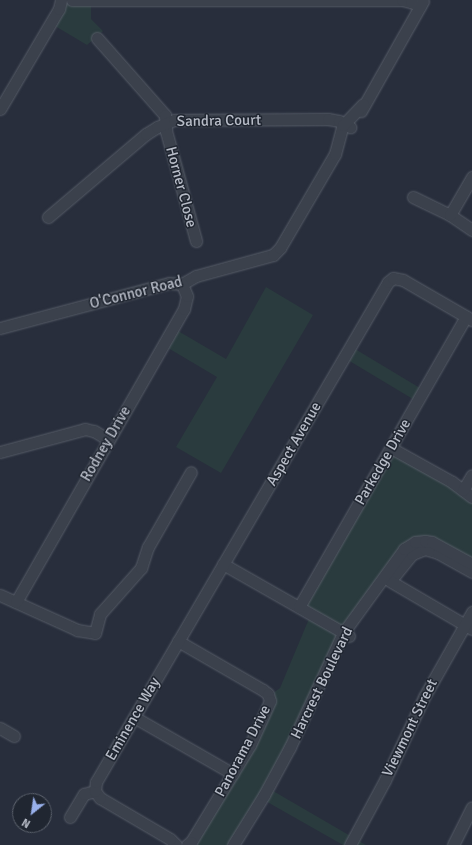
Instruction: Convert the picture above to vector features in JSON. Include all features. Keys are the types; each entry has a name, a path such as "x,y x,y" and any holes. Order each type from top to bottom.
{"street":[{"path":"0,110 58,9 61,0"},
{"path":"72,0 402,0 422,3"},
{"name":"O'Connor Road","path":"0,328 169,283 182,284 196,276 270,257 276,253 335,154 344,144 347,125 359,118 363,104 422,3"},
{"name":"Horner Close","path":"97,38 163,112 166,123 166,131 196,242"},
{"name":"Sandra Court","path":"48,217 146,134 166,123 179,120 328,119 336,120 347,125"},
{"path":"450,215 472,177"},
{"path":"413,197 450,215 472,230"},
{"name":"Aspect Avenue","path":"223,564 390,279 396,278 403,280 469,319"},
{"name":"Rodney Drive","path":"16,602 184,310 187,296 182,284"},
{"name":"Parkedge Drive","path":"299,607 391,448 469,319"},
{"path":"0,452 85,429 94,431 109,440"},
{"path":"391,448 467,494 472,475"},
{"path":"0,595 77,630 95,633 100,614 141,568 148,547 192,472"},
{"name":"Harcrest Boulevard","path":"232,845 256,809 290,748 346,635 404,549 412,543 425,540 432,542 472,564"},
{"name":"Harcrest Boulevard","path":"241,845 294,755 346,635 412,554 424,549 438,553 472,572"},
{"path":"223,564 346,635"},
{"name":"Eminence Way","path":"95,791 96,782 223,564"},
{"path":"390,581 468,627"},
{"name":"Viewmont Street","path":"350,845 388,774 424,697 468,627 472,612"},
{"name":"Panorama Drive","path":"178,641 263,690 269,696 269,706 233,774 194,834 191,842 187,845"},
{"path":"134,717 233,774"},
{"path":"0,728 14,736"},
{"path":"70,817 84,794 95,791 102,800 170,839 175,844"},
{"path":"453,845 472,807"},
{"name":"Panorama Drive","path":"175,844 194,834"}],"shaded area":[{"path":"61,0 91,0 91,19 103,31 87,45 50,23"},
{"path":"266,287 313,315 221,473 176,447 217,377 163,345 173,328 226,359"},
{"path":"350,346 424,390 417,401 343,357"},
{"path":"391,448 472,497 472,564 425,541 355,616 268,788 366,845 343,845 262,799 233,845 187,845 214,805 269,696 280,688 311,614 299,607"}]}
